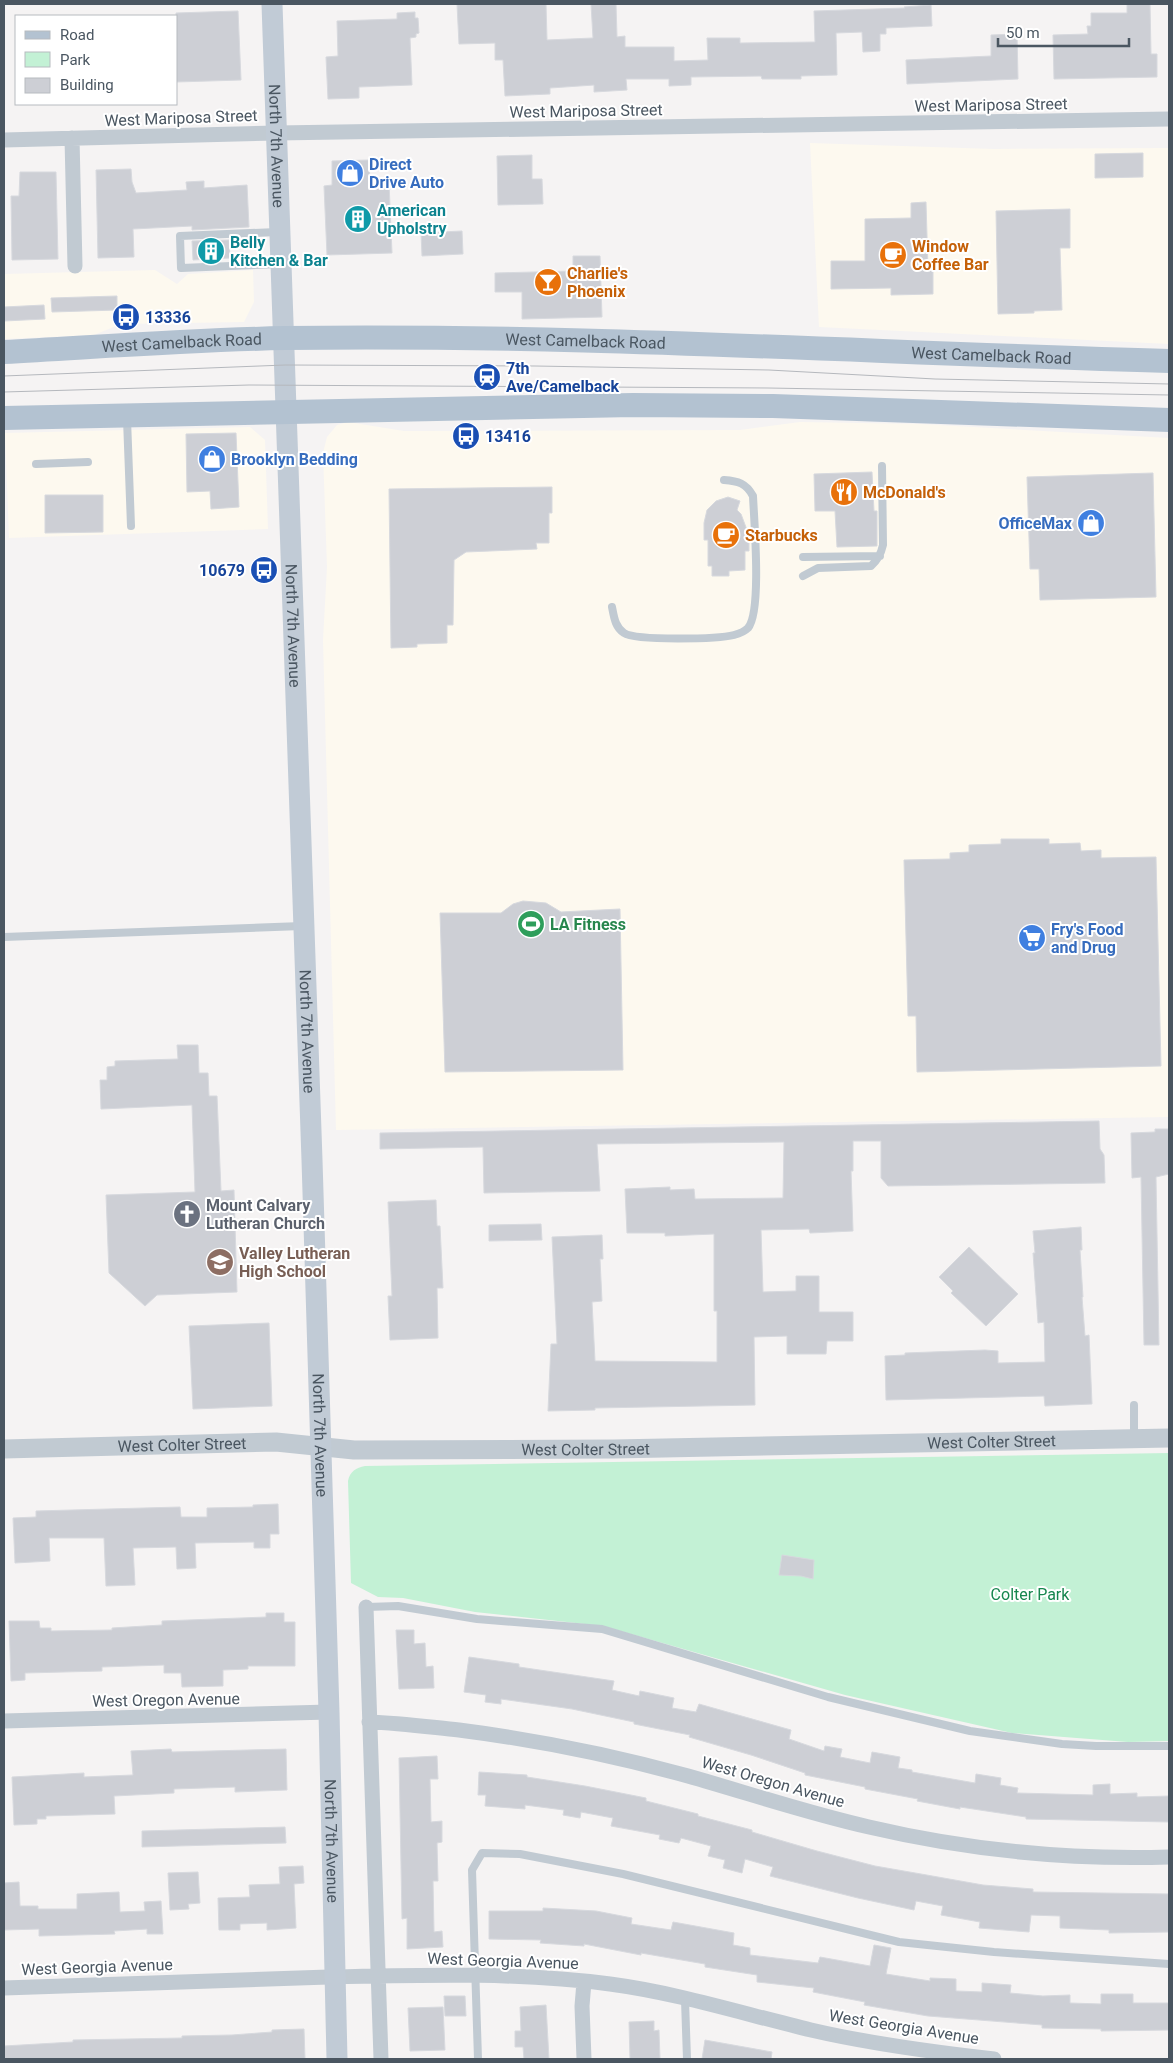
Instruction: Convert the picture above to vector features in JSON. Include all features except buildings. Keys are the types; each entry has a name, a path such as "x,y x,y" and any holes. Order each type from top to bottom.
{"main road":[{"name":"North 7th Avenue","path":"272,4 321,1446 337,2059"},
{"name":"West Camelback Road","path":"4,352 284,338 746,344 1169,361"},
{"path":"4,418 550,406 773,406 1169,420"}],"street":[{"name":"West Mariposa Street","path":"4,140 277,133 1169,120"},
{"path":"72,138 75,266"},
{"name":"West Colter Street","path":"4,1449 276,1442 354,1450 614,1449 1169,1438"},
{"path":"366,1607 381,2059"},
{"name":"West Oregon Avenue","path":"4,1721 329,1712"},
{"name":"West Oregon Avenue","path":"370,1722 396,1723 486,1734 594,1752 688,1776 869,1828 929,1840 1088,1858 1169,1858"},
{"name":"West Georgia Avenue","path":"4,1988 476,1974 621,1986 736,2010 811,2030 908,2049 994,2059"},
{"path":"584,1982 582,2006 584,2059"}],"lane":[{"path":"281,232 180,236 181,268 282,264"},
{"path":"126,415 132,526"},
{"path":"36,464 88,462"},
{"path":"803,576 818,568 871,566 880,556 883,545 882,466"},
{"path":"612,607 616,625 625,634 641,637 722,637 737,635 748,629 754,616 756,597 753,496 748,486 736,481 724,480"},
{"path":"803,557 880,556"},
{"path":"4,936 304,926"},
{"path":"1134,1405 1134,1439"},
{"path":"366,1607 398,1606 477,1619 602,1629 828,1696 970,1730 1062,1744 1169,1746"},
{"path":"478,2059 472,1870 482,1853 520,1854 623,1874 899,1942 994,1952 1169,1964"},
{"path":"685,2000 687,2059"}],"shaded area":[{"path":"810,143 994,149 1169,148 1169,344 819,327"},
{"path":"155,270 177,284 188,274 253,270 254,302 244,322 121,324 94,335 4,339 4,274"},
{"path":"348,422 404,431 740,430 800,422 920,424 1169,438 1169,1117 336,1130 323,640 327,567 323,453 327,437 337,425"},
{"path":"250,427 265,440 268,529 9,538 5,433"}],"green space":[{"name":"Colter Park","path":"1169,1453 1169,1741 1128,1742 1012,1733 845,1695 603,1626 475,1612 403,1598 378,1597 351,1583 348,1481 354,1470 365,1466"}],"tram line":[{"path":"4,376 285,365 535,366 769,370 935,379 1169,384"},
{"path":"4,392 249,385 768,388 1169,395"}],"place":[{"name":"Direct Drive Auto","path":"350,173"},
{"name":"American Upholstry","path":"358,219"},
{"name":"Belly Kitchen & Bar","path":"211,251"},
{"name":"Window Coffee Bar","path":"893,255"},
{"name":"Charlie's Phoenix","path":"548,282"},
{"name":"13336","path":"126,317"},
{"name":"7th Ave/Camelback","path":"487,377"},
{"name":"13416","path":"466,436"},
{"name":"Brooklyn Bedding","path":"212,459"},
{"name":"McDonald's","path":"844,492"},
{"name":"OfficeMax","path":"1091,523"},
{"name":"Starbucks","path":"726,535"},
{"name":"10679","path":"264,570"},
{"name":"LA Fitness","path":"531,924"},
{"name":"Fry's Food and Drug","path":"1032,938"},
{"name":"Mount Calvary Lutheran Church","path":"187,1214"},
{"name":"Valley Lutheran High School","path":"220,1262"}]}
